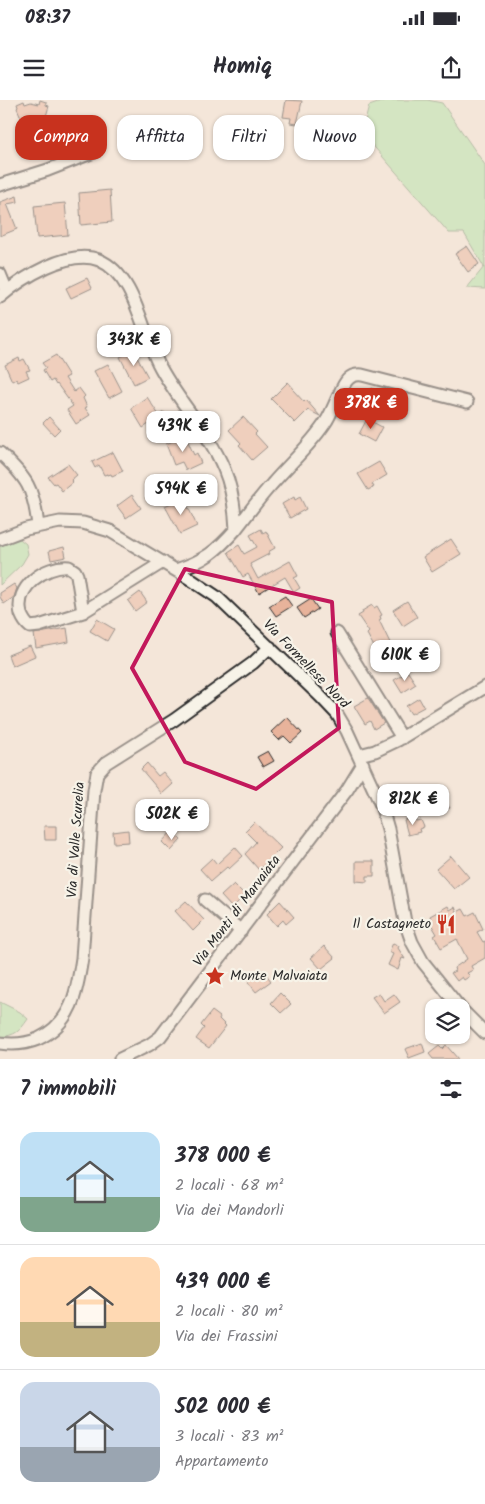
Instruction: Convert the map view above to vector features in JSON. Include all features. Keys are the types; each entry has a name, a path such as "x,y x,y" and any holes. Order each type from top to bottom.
{"street":[{"path":"0,185 73,160"},
{"path":"0,274 4,294 46,267 72,258 96,259 106,263 113,269 132,297 160,368 207,437 221,462 230,486 236,529"},
{"path":"176,570 195,564 220,547 322,427 344,384 352,376 362,375 467,402"},
{"path":"0,454 19,472 30,487 38,526"},
{"name":"Via Formellese Nord","path":"0,539 38,526 65,522 83,522 116,534 199,584 225,604 332,709 344,725 381,805 387,824 405,922 410,939 423,962 453,999"},
{"path":"83,612 77,575 69,567 56,568 37,577 25,588 20,606 26,623 30,627 39,626 83,612 163,562"},
{"path":"337,633 402,738"},
{"name":"Via di Valle Scurelia","path":"0,1043 20,1044 46,1035 60,1024 71,1005 78,984 82,958 95,779 98,771 106,763 163,727 253,663 270,648"},
{"path":"361,759 402,738 485,687"},
{"name":"Via Monti di Marvaiata","path":"120,1059 149,1045 160,1037 347,790 361,759"},
{"path":"205,900 240,931"},
{"name":"Via Formellese Nord","path":"470,1018 485,1033"}],"highlighted area":[{"path":"185,569 332,602 339,728 256,789 185,762 132,668"}],"green space":[{"path":"387,100 427,100 442,103 485,165 485,289 467,288 484,267 464,233 449,233 375,148 375,115 367,115 369,106"},
{"path":"20,539 26,544 28,554 22,564 0,585 0,546"},
{"path":"0,1002 20,1012 28,1019 17,1032 0,1037"}],"building":[{"path":"40,100 46,102 46,105 49,106 46,115 20,115 17,108 17,104 24,101 25,104 31,102 39,104"},
{"path":"286,100 302,101 299,115 294,115 294,124 290,123 291,118 284,117"},
{"path":"110,190 112,222 81,225 79,193"},
{"path":"17,196 18,202 7,204 17,229 0,236 0,202"},
{"path":"65,203 68,235 37,238 34,206"},
{"path":"467,246 479,264 468,272 455,254"},
{"path":"87,278 92,288 71,298 66,288"},
{"path":"133,350 148,377 134,384 120,357"},
{"path":"56,355 69,376 65,378 74,392 79,388 85,396 83,398 87,407 85,408 90,415 76,424 67,410 73,406 57,384 53,380 50,382 43,370 46,368 42,363"},
{"path":"19,358 20,361 24,359 30,370 26,371 29,377 18,382 16,379 12,381 5,365"},
{"path":"108,364 122,391 109,398 94,371"},
{"path":"288,382 304,402 306,400 320,416 308,410 295,423 271,399"},
{"path":"373,388 377,402 371,404 373,407 365,410 359,394"},
{"path":"147,397 159,415 164,412 170,422 163,427 166,431 160,435 149,424 143,428 131,408"},
{"path":"49,417 60,429 54,435 43,423"},
{"path":"243,417 257,432 255,434 267,447 252,460 239,445 241,443 229,430"},
{"path":"367,419 382,427 374,442 359,434"},
{"path":"184,436 194,455 197,453 201,463 186,470 182,462 174,465 166,444"},
{"path":"113,452 123,471 112,476 111,474 104,475 99,465 95,468 92,462"},
{"path":"379,462 387,475 372,484 374,487 368,490 358,474"},
{"path":"68,464 77,475 71,480 73,482 62,491 48,477"},
{"path":"132,495 141,508 126,518 117,506"},
{"path":"294,497 295,500 300,497 306,509 290,518 282,504"},
{"path":"181,498 185,508 188,507 197,526 180,534 165,506"},
{"path":"261,529 263,533 266,531 275,548 268,552 269,554 250,564 258,579 290,561 298,576 294,578 300,588 294,592 285,577 259,593 248,574 243,577 228,552 239,545 244,554 257,547 250,535"},
{"path":"451,539 461,554 432,572 423,557"},
{"path":"64,547 66,557 51,560 49,551"},
{"path":"14,584 17,588 14,597 4,604 0,593"},
{"path":"140,592 147,602 135,611 128,601"},
{"path":"285,596 292,606 276,616 269,606"},
{"path":"311,599 318,609 304,618 297,608"},
{"path":"407,601 417,617 403,626 393,610"},
{"path":"372,605 374,608 377,606 382,615 379,620 392,647 378,654 367,634 369,632 358,616"},
{"path":"97,619 114,629 107,641 90,631"},
{"path":"67,628 69,642 36,648 34,634"},
{"path":"30,646 35,656 12,666 8,655"},
{"path":"402,652 409,663 399,668 393,657"},
{"path":"408,672 416,684 402,693 394,680"},
{"path":"368,698 384,723 374,729 370,721 365,724 354,706"},
{"path":"419,698 424,707 411,714 406,706"},
{"path":"287,717 302,733 291,743 284,736 279,740 271,732"},
{"path":"268,751 274,761 263,767 257,757"},
{"path":"147,763 158,776 163,772 173,784 162,794 141,769"},
{"path":"444,797 450,808 441,814 435,803"},
{"path":"410,818 410,820 421,820 424,827 419,829 420,832 408,835 404,820"},
{"path":"254,822 281,848 259,870 245,854 256,842 245,831"},
{"path":"44,826 56,826 56,840 45,840"},
{"path":"128,830 129,842 114,843 113,832"},
{"path":"172,831 181,840 171,851 162,842"},
{"path":"235,847 243,856 229,869 227,867 211,881 200,869 212,858 217,864"},
{"path":"451,856 469,877 454,889 436,869"},
{"path":"356,861 374,861 374,876 367,876 367,882 356,881"},
{"path":"234,884 245,895 232,908 221,896"},
{"path":"186,901 204,920 193,931 175,911"},
{"path":"280,901 294,917 286,924 283,920 277,926 267,914"},
{"path":"448,906 450,910 455,907 457,912 463,909 467,916 475,912 483,929 477,932 483,942 485,941 485,958 471,966 473,970 467,973 470,976 464,980 462,977 457,981 451,973 455,971 454,968 467,959 457,939 441,948 434,936 437,934 431,924 430,916"},
{"path":"393,943 399,946 398,948 405,959 402,958 398,970 388,965 393,954 389,952"},
{"path":"324,946 335,958 321,969 311,958"},
{"path":"263,970 271,981 256,992 248,982"},
{"path":"280,993 291,1004 281,1013 271,1003"},
{"path":"379,993 384,1001 394,994 400,1002 384,1013 372,997"},
{"path":"212,1011 220,1017 219,1019 226,1026 209,1048 196,1039 204,1028 201,1025"},
{"path":"422,1043 425,1052 409,1058 405,1049"},
{"path":"446,1045 458,1059 433,1059 429,1054 439,1046 442,1049"}],"place":[{"name":"Il Castagneto","path":"446,924"},
{"name":"Monte Malvaiata","path":"215,976"}]}
